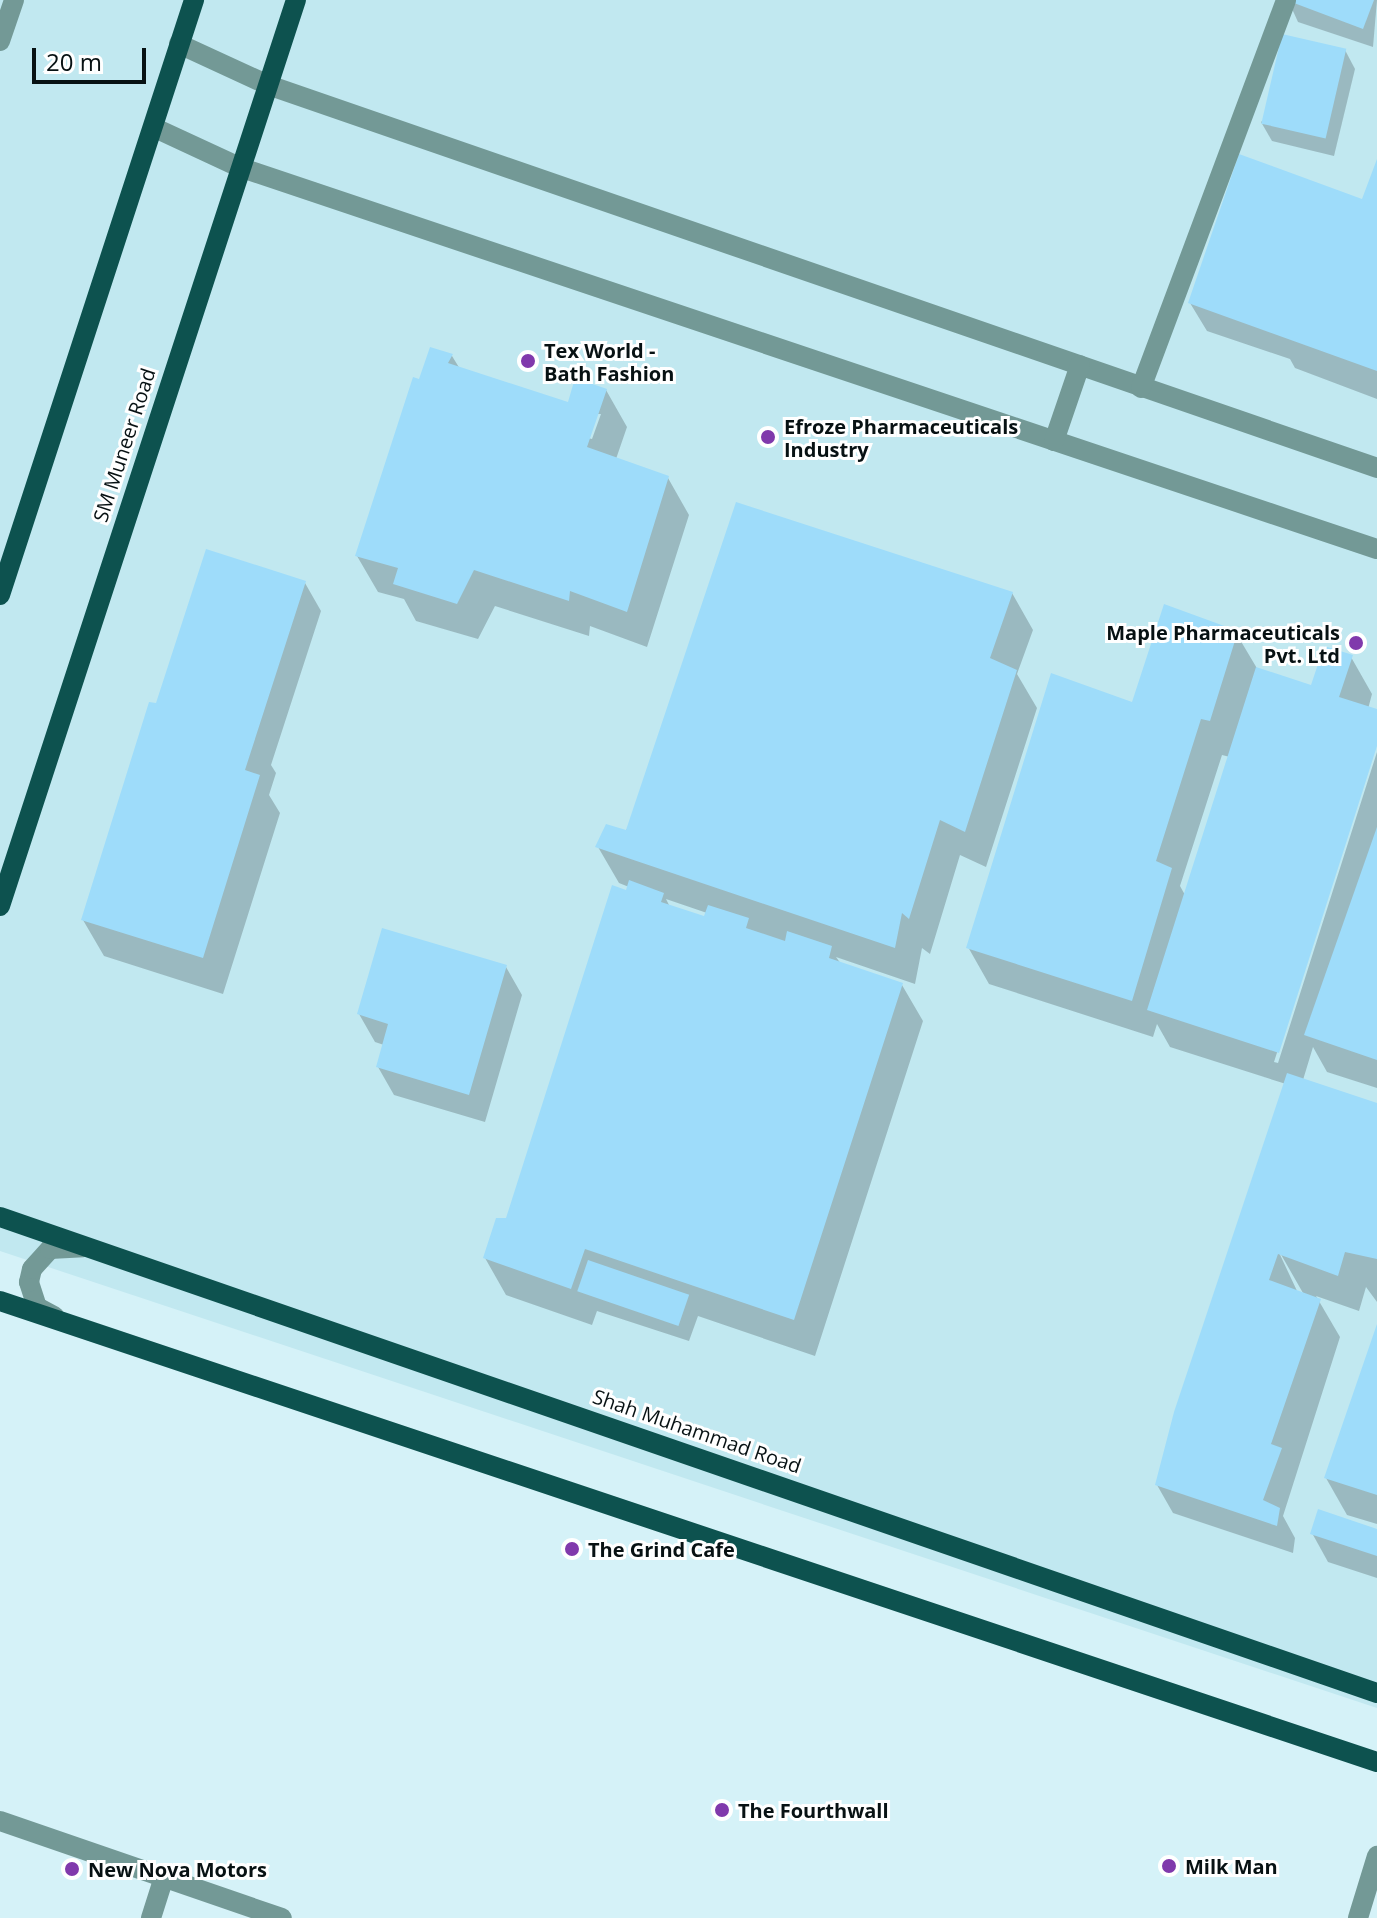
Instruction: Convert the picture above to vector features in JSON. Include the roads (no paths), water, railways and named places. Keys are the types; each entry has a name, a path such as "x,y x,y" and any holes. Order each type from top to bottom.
{"main road":[{"path":"0,595 155,128 194,0"},
{"name":"SM Muneer Road","path":"0,906 296,0"},
{"name":"Shah Muhammad Road","path":"0,1217 1377,1693"},
{"path":"0,1301 1377,1762"}],"street":[{"path":"0,41 14,0"},
{"path":"1141,388 1286,0"},
{"path":"179,44 268,85 1377,468"},
{"path":"155,128 239,167 1377,549"},
{"path":"1054,441 1080,365"},
{"path":"71,1325 37,1307 29,1282 39,1258 50,1249 62,1245 88,1248"},
{"path":"0,1821 282,1918"},
{"path":"1358,1918 1377,1856"},
{"path":"151,1918 164,1877"}],"place":[{"name":"Tex World - Bath Fashion","path":"528,361"},
{"name":"Efroze Pharmaceuticals Industry","path":"768,437"},
{"name":"Maple Pharmaceuticals Pvt. Ltd","path":"1356,643"},
{"name":"The Grind Cafe","path":"572,1549"},
{"name":"The Fourthwall","path":"722,1810"},
{"name":"Milk Man","path":"1169,1866"},
{"name":"New Nova Motors","path":"72,1869"}]}
